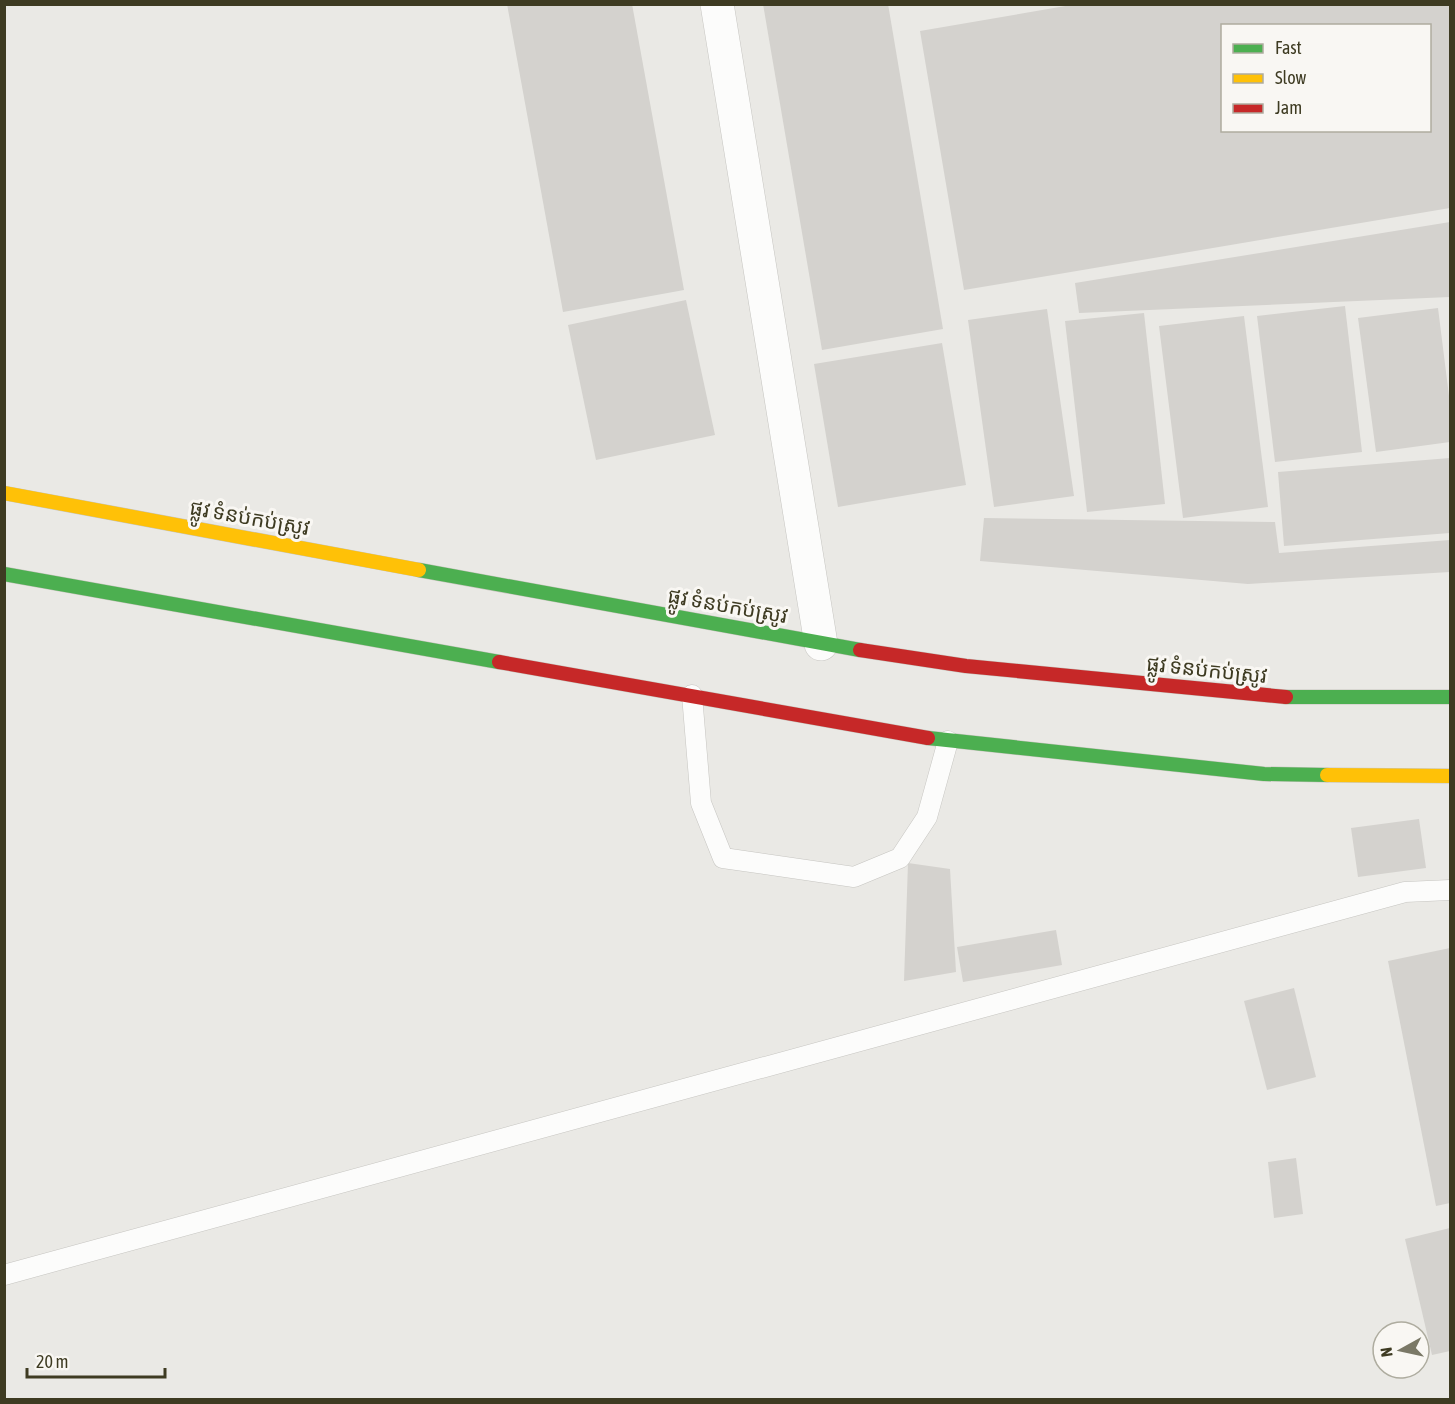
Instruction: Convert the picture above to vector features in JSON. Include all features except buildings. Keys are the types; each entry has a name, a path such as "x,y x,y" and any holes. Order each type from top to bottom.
{"main road":[{"name":"ផ្លូវ ទំនប់កប់ស្រូវ","path":"4,493 821,644 966,666 1285,697 1450,697"},
{"path":"4,574 948,741 1264,774 1450,776"}],"street":[{"path":"717,4 821,644"}],"lane":[{"path":"692,695 701,803 723,858 854,877 900,858 927,817 948,741"},
{"path":"4,1275 1405,892 1450,890"}],"traffic: fast":[{"path":"419,570 860,650"},
{"path":"4,574 499,662"},
{"path":"1286,697 1450,697"},
{"path":"928,738 1264,774 1327,775"}],"traffic: slow":[{"path":"4,493 419,570"},
{"path":"1327,775 1450,776"}],"traffic: jam":[{"path":"860,650 966,666 1286,697"},
{"path":"499,662 928,738"}]}
